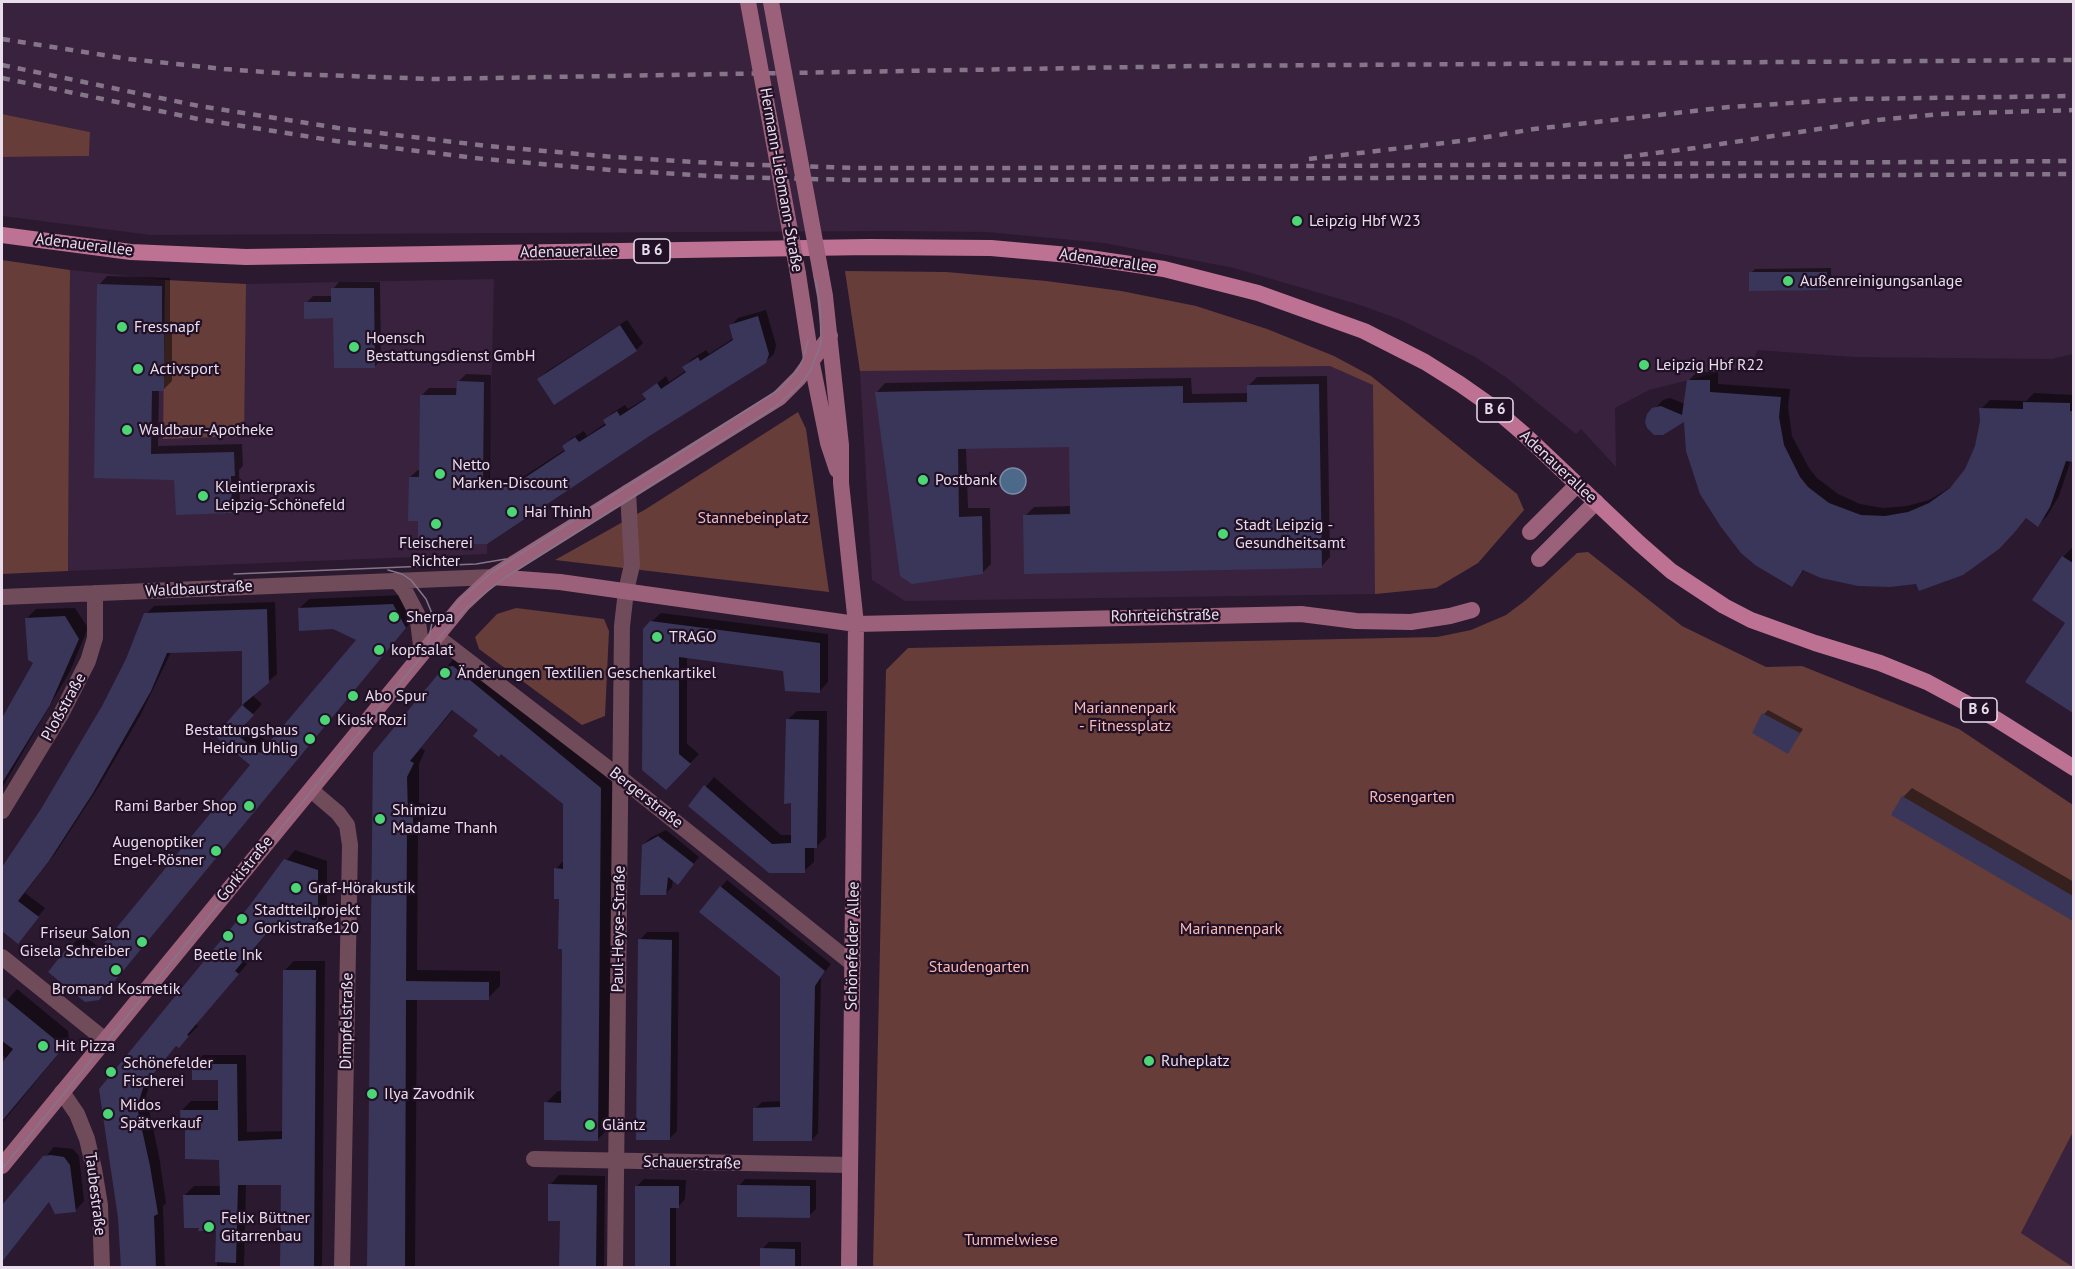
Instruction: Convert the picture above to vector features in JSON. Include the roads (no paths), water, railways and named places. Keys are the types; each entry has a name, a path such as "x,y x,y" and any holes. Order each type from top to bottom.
{"main road":[{"name":"Hermann-Liebmann-Straße","path":"748,2 798,274 811,359"},
{"name":"Hermann-Liebmann-Straße","path":"771,2 821,274 830,336"},
{"name":"Adenauerallee","path":"2,235 131,252 246,258 869,247 991,248 1069,255 1164,269 1258,293 1364,331 1425,362 1490,405 1526,435 1671,571 1724,606 1751,620 1880,663 1927,682 1996,719 2073,768"},
{"path":"492,577 779,398 790,388 830,336"},
{"path":"492,577 626,591 856,624 841,483 841,445 830,336"},
{"path":"811,359 828,443 841,483"},
{"path":"790,388 816,383 834,383"},
{"path":"1530,532 1576,484"},
{"path":"1539,559 1596,502"},
{"name":"Gorkistraße","path":"2,1166 436,636 463,604 492,577"},
{"name":"Rohrteichstraße","path":"856,624 1301,614 1356,621 1410,622 1472,610"},
{"name":"Schönefelder Allee","path":"849,1268 856,624"}],"street":[{"path":"626,591 632,565 628,492"},
{"name":"Waldbaurstraße","path":"2,597 492,577"},
{"path":"397,581 417,614 422,653"},
{"name":"Paul-Heyse-Straße","path":"615,1268 622,626 626,591"},
{"name":"Ploßstraße","path":"2,811 61,714 88,661 95,638 95,593"},
{"name":"Bergerstraße","path":"436,636 622,779 853,963"},
{"name":"Dimpfelstraße","path":"310,790 338,813 347,825 350,845 342,1268"},
{"path":"2,957 105,1040"},
{"name":"Taubestraße","path":"62,1092 77,1114 87,1139 94,1169 100,1205 102,1268"},
{"name":"Schauerstraße","path":"534,1159 850,1165"}],"water":[{"path":"1013,468 1022,472 1026,481 1022,490 1013,494 1004,490 1000,481 1004,472"}],"tram line":[{"path":"2,1169 418,661 468,606 506,577 775,407 799,386 810,372 821,343 820,305 766,2"},
{"path":"444,618 462,598 492,572 780,389 797,371 808,341"},
{"path":"234,574 476,564 506,559"},
{"path":"388,570 402,574 411,580 426,599 431,611 432,623 427,647"}],"railway":[{"path":"2,39 129,59 224,69 433,79 1197,66 2074,60"},
{"path":"2,65 199,106 338,128 487,146 729,164 855,168 1011,168 2074,161"},
{"path":"2,78 198,119 336,141 484,159 729,177 1012,180 2074,174"},
{"path":"1309,159 1469,140 1534,129 1729,107 1854,99 2074,96"},
{"path":"1624,157 1878,120 1941,114 2074,110"}],"place":[{"name":"Leipzig Hbf W23","path":"1297,221"},
{"name":"Außenreinigungsanlage","path":"1788,281"},
{"name":"Fressnapf","path":"122,327"},
{"name":"Hoensch Bestattungsdienst GmbH","path":"354,347"},
{"name":"Leipzig Hbf R22","path":"1644,365"},
{"name":"Activsport","path":"138,369"},
{"name":"Waldbaur-Apotheke","path":"127,430"},
{"name":"Netto Marken-Discount","path":"440,474"},
{"name":"Postbank","path":"923,480"},
{"name":"Kleintierpraxis Leipzig-Schönefeld","path":"203,496"},
{"name":"Hai Thinh","path":"512,512"},
{"name":"Fleischerei Richter","path":"436,524"},
{"name":"Stadt Leipzig - Gesundheitsamt","path":"1223,534"},
{"name":"Sherpa","path":"394,617"},
{"name":"TRAGO","path":"657,637"},
{"name":"kopfsalat","path":"379,650"},
{"name":"Änderungen Textilien Geschenkartikel","path":"445,673"},
{"name":"Abo Spur","path":"353,696"},
{"name":"Kiosk Rozi","path":"325,720"},
{"name":"Bestattungshaus Heidrun Uhlig","path":"310,739"},
{"name":"Rami Barber Shop","path":"249,806"},
{"name":"Shimizu Madame Thanh","path":"380,819"},
{"name":"Augenoptiker Engel-Rösner","path":"216,851"},
{"name":"Graf-Hörakustik","path":"296,888"},
{"name":"Stadtteilprojekt Gorkistraße120","path":"242,919"},
{"name":"Beetle Ink","path":"228,936"},
{"name":"Friseur Salon Gisela Schreiber","path":"142,942"},
{"name":"Bromand Kosmetik","path":"116,970"},
{"name":"Hit Pizza","path":"43,1046"},
{"name":"Ruheplatz","path":"1149,1061"},
{"name":"Schönefelder Fischerei","path":"111,1072"},
{"name":"Ilya Zavodnik","path":"372,1094"},
{"name":"Midos Spätverkauf","path":"108,1114"},
{"name":"Gläntz","path":"590,1125"},
{"name":"Felix Büttner Gitarrenbau","path":"209,1227"}],"park label":[{"name":"Stannebeinplatz","path":"753,518"},
{"name":"Mariannenpark - Fitnessplatz","path":"1125,717"},
{"name":"Rosengarten","path":"1412,797"},
{"name":"Mariannenpark","path":"1231,929"},
{"name":"Staudengarten","path":"979,967"},
{"name":"Tummelwiese","path":"1011,1240"}]}
